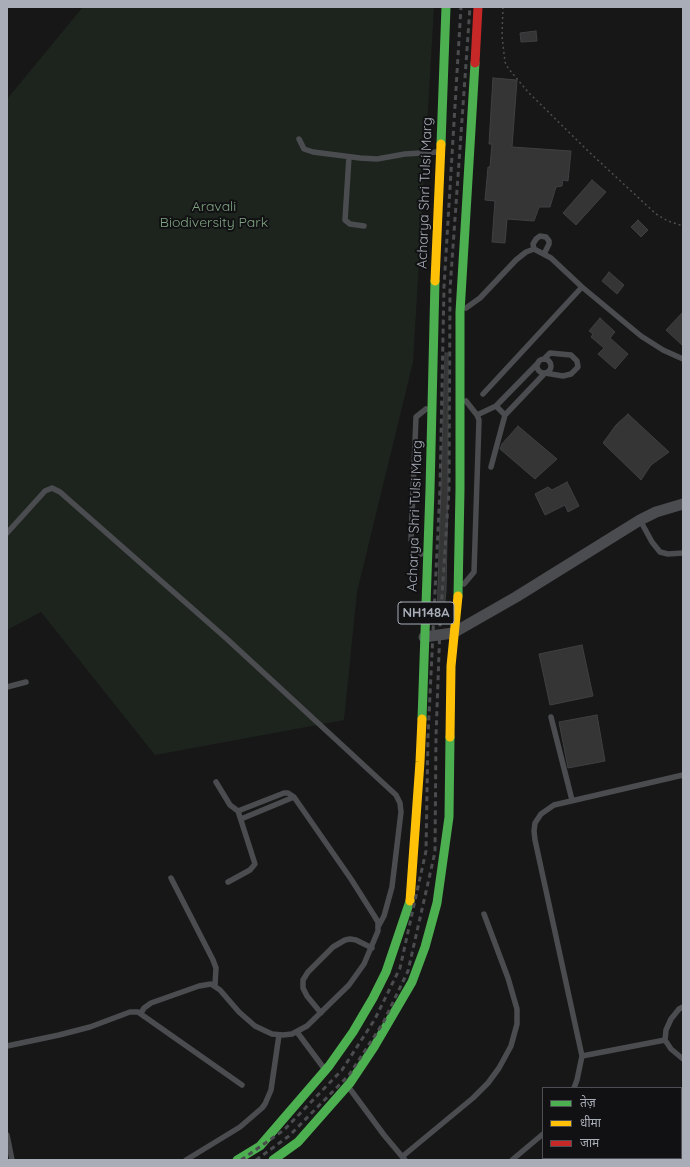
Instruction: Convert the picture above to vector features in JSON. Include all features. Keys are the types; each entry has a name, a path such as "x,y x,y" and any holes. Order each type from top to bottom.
{"highway":[{"name":"Acharya Shri Tulsi Marg","path":"237,1160 260,1146 326,1070 353,1032 386,972 410,900 420,762 428,562 435,289 446,7"},
{"name":"NH148A","path":"273,1160 298,1142 348,1085 382,1035 412,982 425,947 437,903 449,817 451,666 458,592 461,394 460,312 478,7"}],"street":[{"path":"424,637 453,633 516,597 640,520 656,512 683,504"}],"lane":[{"path":"299,140 304,148 313,152 349,157 377,159 405,154 441,152"},
{"path":"349,157 345,220 350,224 364,226"},
{"path":"534,249 533,244 536,239 540,236 546,237 549,244 544,254"},
{"path":"460,312 480,298 516,260 526,252 534,249 551,258 582,287 655,346 683,360"},
{"path":"483,394 582,287"},
{"path":"477,415 496,406 538,363 550,353 571,355 577,361 578,367 571,374 563,376 545,373 539,370 538,363"},
{"path":"491,467 505,416 545,373 550,370 550,361 544,359"},
{"path":"458,592 474,572 480,420 461,394"},
{"path":"428,562 411,540 416,417 432,403"},
{"path":"496,406 505,416"},
{"path":"7,533 45,491 52,488 60,492 222,634 396,796 400,803 401,812 394,876 389,900 384,916 378,927 372,948 364,964 350,985 307,1026 288,1035 278,1035 265,1031 248,1021 215,985 207,984 151,1003 144,1008 141,1013"},
{"path":"640,520 652,542 660,552 668,554 683,552"},
{"path":"7,687 26,682"},
{"path":"551,717 572,800"},
{"path":"574,1087 582,1056 545,889 534,831 535,823 541,814 554,805 683,775"},
{"path":"216,782 230,805 238,811 255,864 250,870 228,882"},
{"path":"238,811 284,793 288,793 294,797 351,879 375,917 378,927"},
{"path":"241,819 294,797"},
{"path":"171,878 213,960 216,968 215,985"},
{"path":"348,1085 384,1135 404,1158 488,1083 499,1068 511,1046 517,1024 517,1009 508,978 484,914"},
{"path":"321,1013 307,996 303,988 303,980 308,972 333,947 345,940 356,940 372,948"},
{"path":"683,1007 679,1009 671,1019 666,1030 665,1040 669,1047 683,1059"},
{"path":"7,1046 90,1027 130,1012 138,1012 242,1085"},
{"path":"297,1032 326,1070"},
{"path":"186,1160 240,1127 265,1104 271,1090 278,1035"},
{"path":"582,1056 665,1040"},
{"path":"7,1135 12,1160"},
{"path":"512,1160 542,1135"}],"path":[{"path":"503,7 502,36 505,62 508,68 528,92 588,151 656,214 668,221 683,226"}],"green space":[{"name":"Aravali Biodiversity Park","path":"83,7 434,7 413,362 357,592 344,720 155,755 41,612 7,630 7,99"}],"building":[{"path":"536,31 537,41 521,42 520,33"},
{"path":"493,78 517,80 512,147 571,151 568,181 563,180 562,186 556,187 550,207 539,207 534,221 507,219 505,243 492,242 495,201 485,200 492,144 489,144"},
{"path":"592,180 606,192 576,225 563,213"},
{"path":"638,220 648,230 641,237 631,227"},
{"path":"609,272 624,285 617,294 602,281"},
{"path":"683,312 683,346 666,330"},
{"path":"600,318 615,332 610,338 628,354 615,369 598,354 604,348 591,337 593,334 589,331"},
{"path":"445,353 448,353 446,591 443,619 437,619"},
{"path":"628,414 669,452 651,465 641,480 603,443 616,425"},
{"path":"518,426 557,459 535,479 500,449 502,444"},
{"path":"567,482 579,506 568,512 565,505 545,515 535,494 548,487 552,490"},
{"path":"582,645 593,696 550,705 539,654"},
{"path":"597,715 605,761 568,768 559,722"}],"railway":[{"path":"241,1160 284,1130 342,1070 375,1019 400,968 426,851 428,736 440,489 444,287 461,7"},
{"path":"256,1160 289,1136 349,1075 383,1023 408,971 435,852 436,736 440,626 449,489 450,289 470,7"}],"traffic: fast":[{"path":"441,144 446,7"},
{"path":"458,596 460,489 460,312 475,63"},
{"path":"422,719 430,490 435,281"},
{"path":"273,1160 298,1142 350,1083 374,1047 412,982 425,947 437,903 449,817 450,737"},
{"path":"237,1160 260,1146 329,1066 353,1032 386,972 410,901"}],"traffic: slow":[{"path":"435,281 441,144"},
{"path":"450,737 451,666 458,596"},
{"path":"410,901 422,719"}],"traffic: jam":[{"path":"475,63 478,7"}]}
